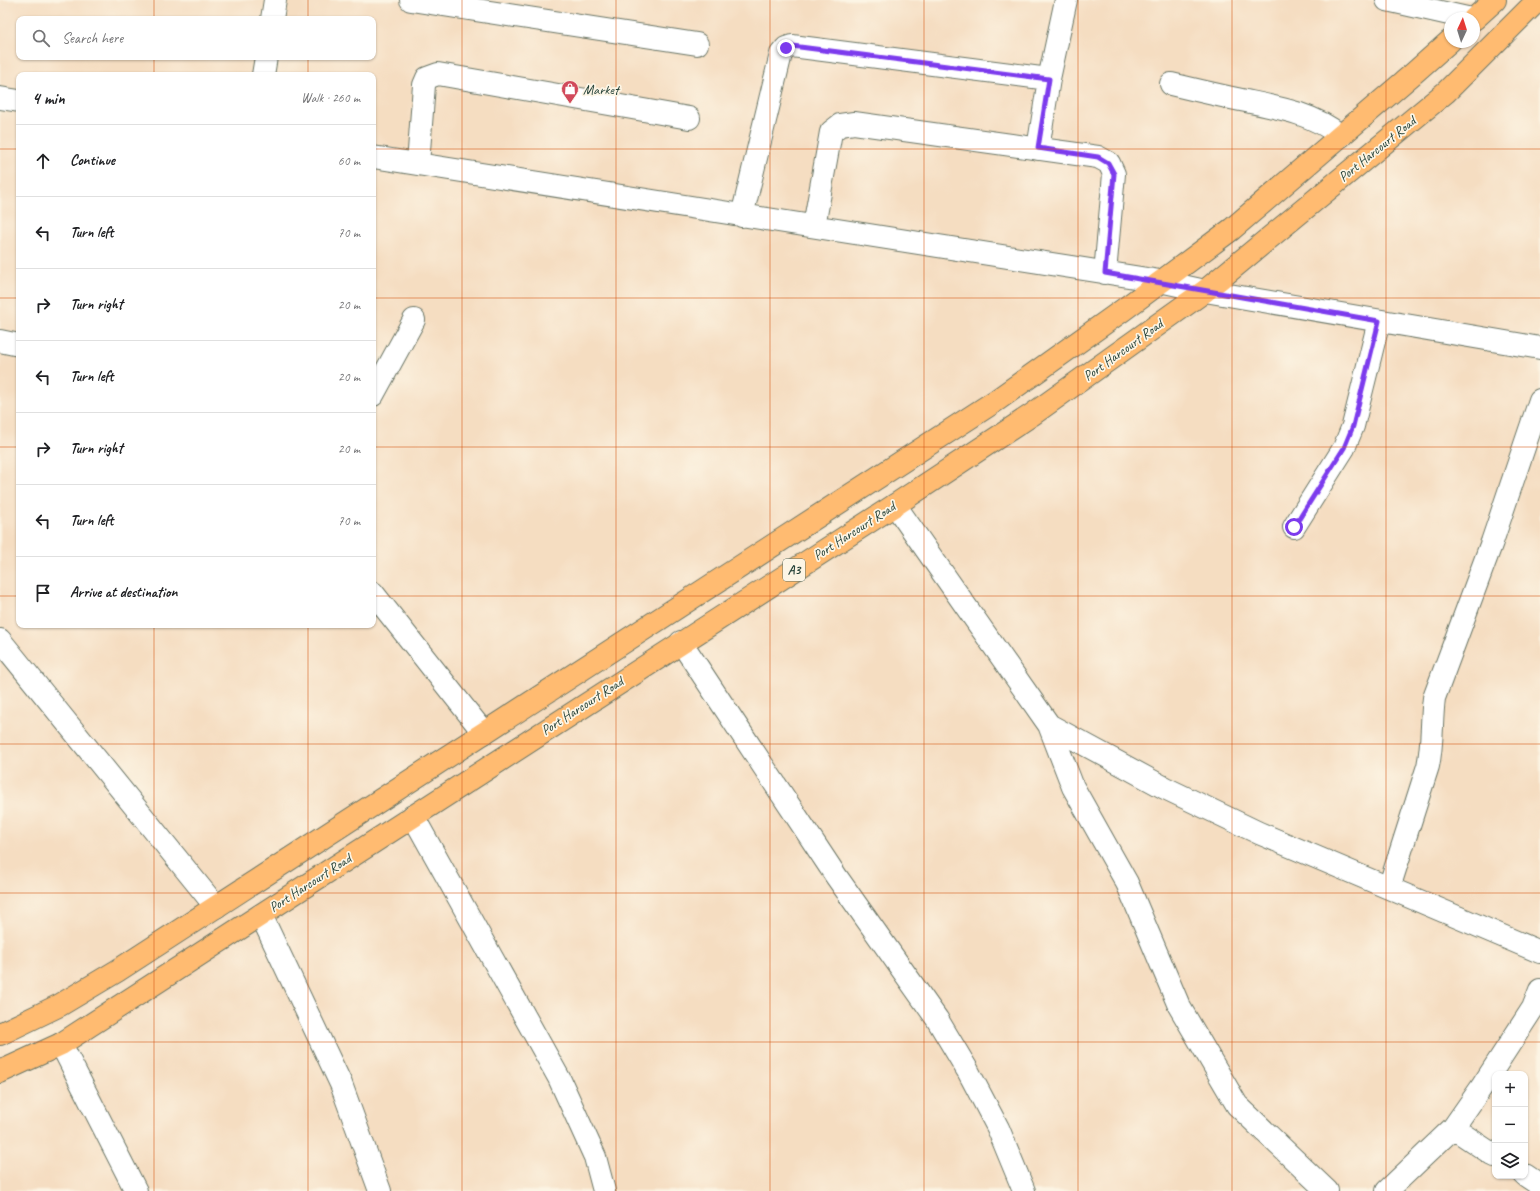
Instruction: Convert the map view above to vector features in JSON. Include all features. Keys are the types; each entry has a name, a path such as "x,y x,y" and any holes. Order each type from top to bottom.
{"highway":[{"path":"1480,14 1495,0"},
{"name":"Port Harcourt Road","path":"0,1072 61,1044 895,505 1033,414 1205,291 1446,92 1538,0"},
{"name":"A3","path":"0,1034 60,1005 117,971 997,400 1232,229 1444,46"}],"street":[{"path":"272,16 275,0"},
{"path":"411,0 697,44"},
{"path":"1038,148 1049,79 1066,0"},
{"path":"1387,0 1444,13"},
{"path":"742,216 781,54 786,48 792,46 1049,79"},
{"path":"264,72 266,60"},
{"path":"418,164 424,85 427,78 438,74 689,118"},
{"path":"1171,84 1290,110 1331,128 1341,136"},
{"path":"0,98 16,101"},
{"path":"814,226 831,132 840,125 854,123 1098,157 1108,163 1114,174 1105,273"},
{"path":"376,157 1160,281 1205,291 1540,348"},
{"path":"376,390 414,320"},
{"path":"1294,527 1344,448 1353,426 1379,321"},
{"path":"0,341 16,344"},
{"path":"1389,888 1432,751 1432,714 1434,698 1492,542 1540,400"},
{"path":"895,505 1049,725 1073,788 1127,883 1179,1006 1236,1105 1327,1191"},
{"path":"376,597 484,733"},
{"path":"0,640 216,907"},
{"path":"681,642 836,876 937,1019 968,1071 998,1128 1024,1191"},
{"path":"1049,725 1165,788 1252,830 1540,952"},
{"path":"413,816 559,1078 595,1157 604,1191"},
{"path":"261,915 341,1084 380,1191"},
{"path":"1387,1191 1453,1128 1533,1008 1540,990"},
{"path":"61,1044 136,1191"},
{"path":"1453,1128 1492,1154"},
{"path":"1528,1177 1540,1185"}],"place":[{"name":"Market","path":"570,104"}],"route":[{"path":"786,48 792,46 1049,79 1038,148 1098,157 1108,163 1114,174 1105,273 1160,281 1205,291 1379,321 1353,426 1344,448 1294,527"}]}
